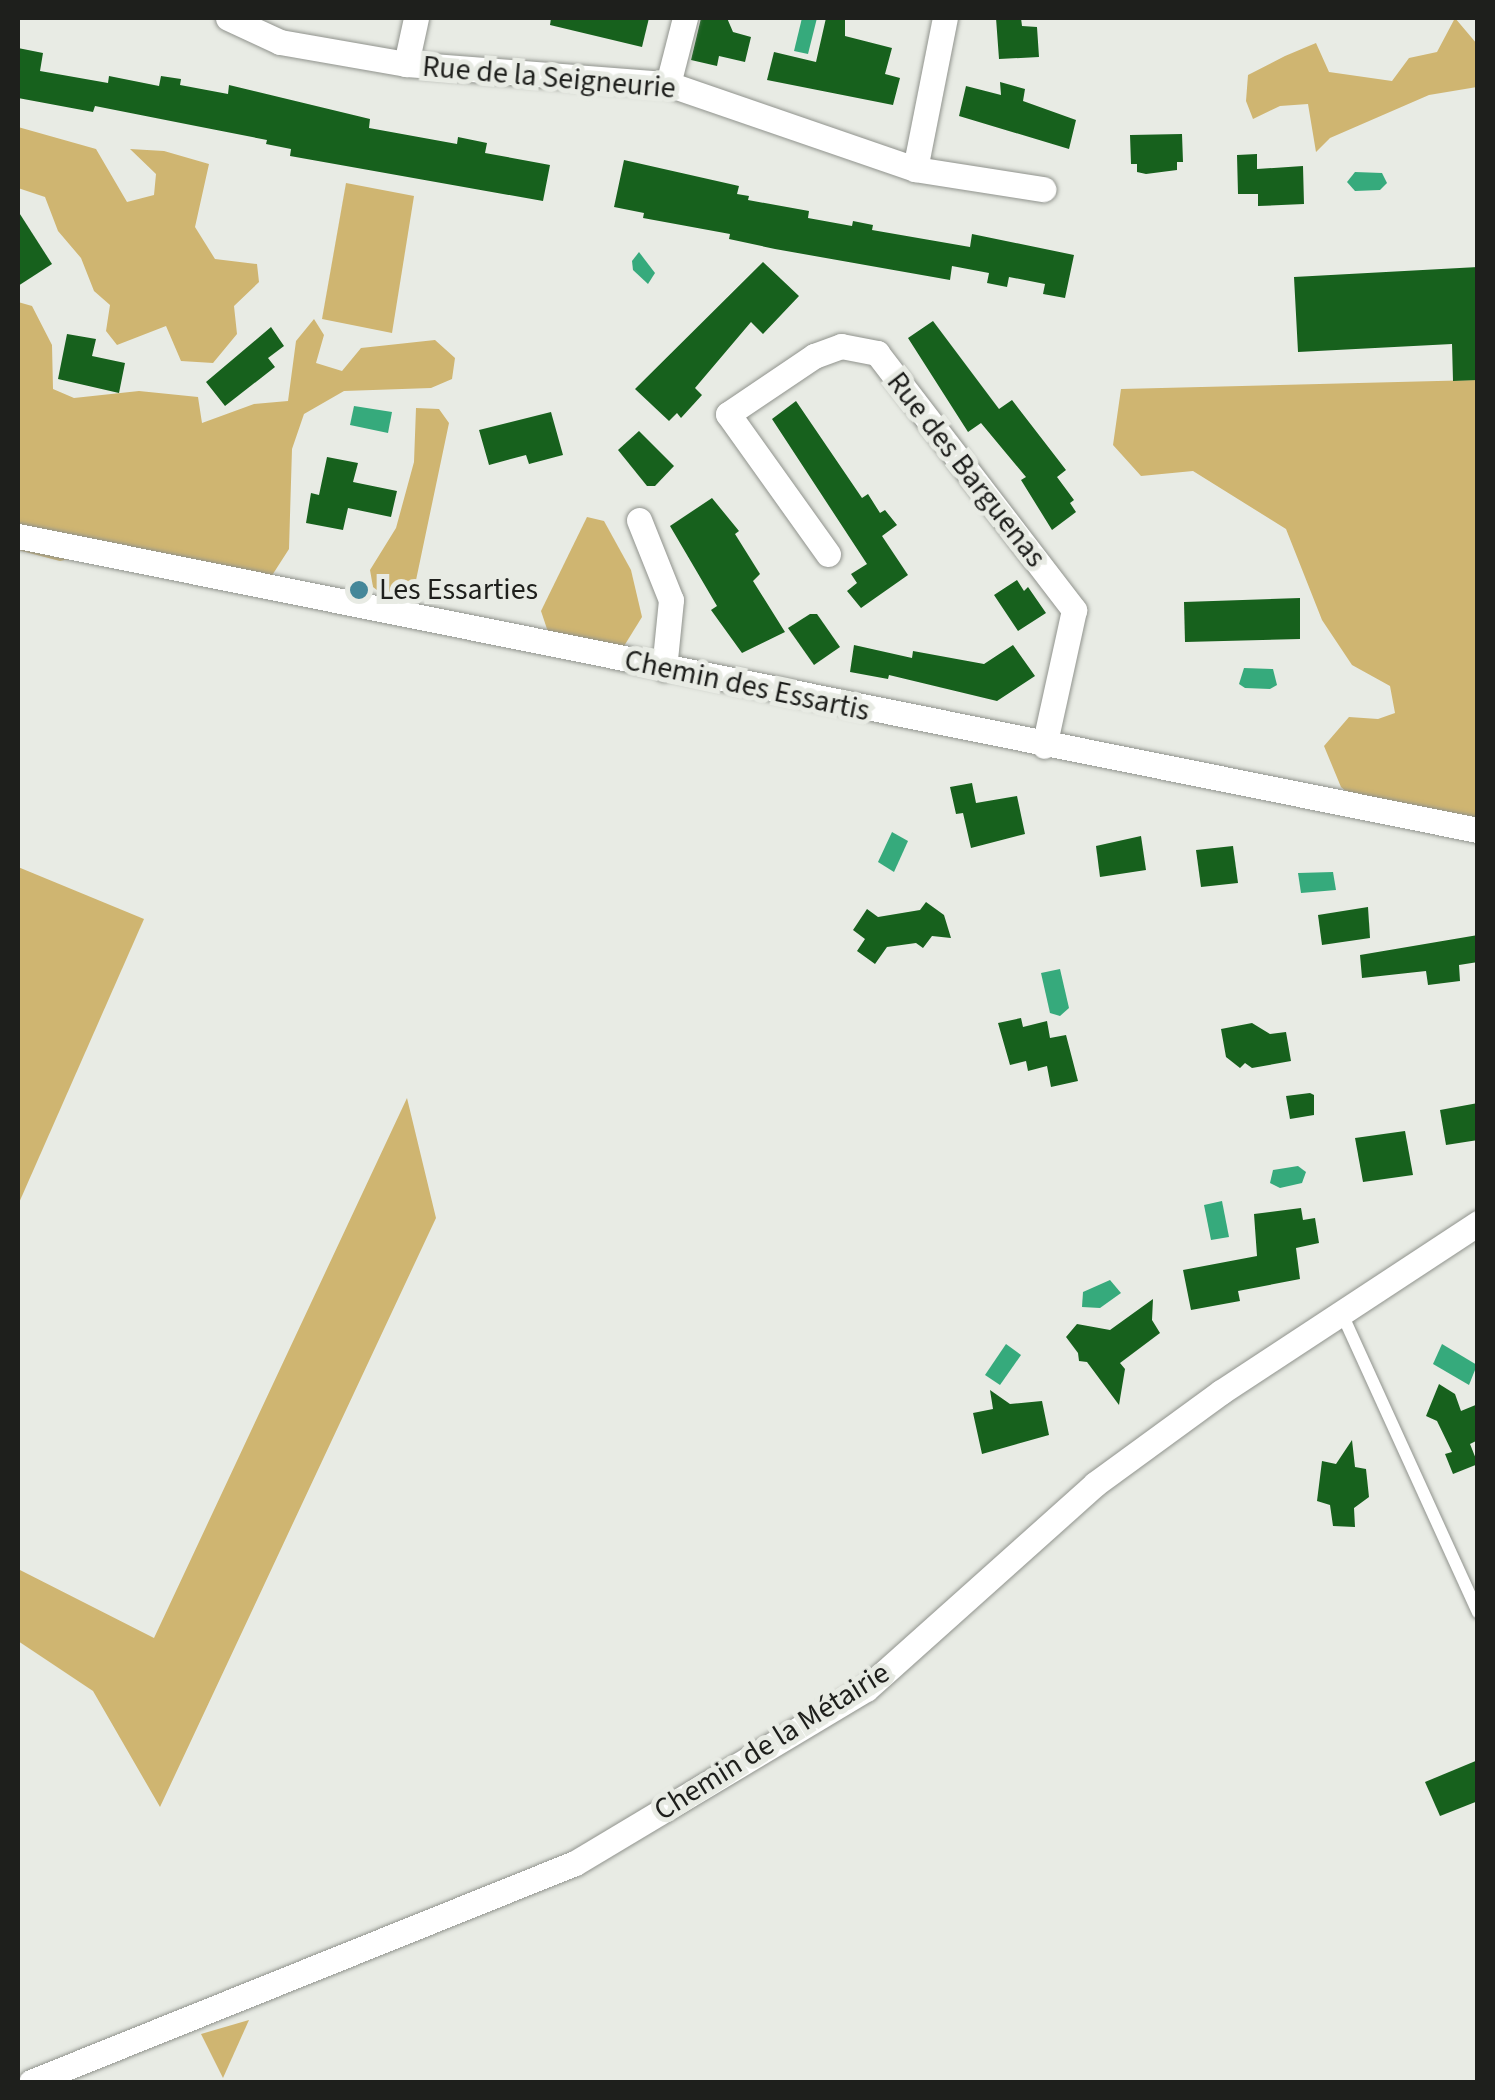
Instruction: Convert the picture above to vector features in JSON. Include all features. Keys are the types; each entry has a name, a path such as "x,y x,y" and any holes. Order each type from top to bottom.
{"street":[{"name":"Rue de la Seigneurie","path":"228,18 280,42 406,64 668,84 915,169 1043,189"},
{"path":"406,64 416,18"},
{"path":"668,84 685,18"},
{"path":"915,169 946,18"},
{"name":"Rue des Barguenas","path":"828,554 728,414 814,356 841,346 877,353 1074,610 1044,746"},
{"path":"640,520 671,600 664,669"},
{"name":"Chemin des Essartis","path":"18,536 1044,746 1478,830"},
{"name":"Chemin de la Métairie","path":"31,2082 575,1863 866,1689 1094,1484 1221,1392 1478,1223"}],"lane":[{"path":"1342,1314 1478,1613"}],"shaded area":[{"path":"802,18 817,18 808,54 794,51"},
{"path":"1455,18 1477,44 1477,87 1429,95 1330,138 1316,152 1308,104 1280,106 1253,119 1246,101 1248,75 1285,56 1316,43 1329,72 1392,81 1409,58 1437,52"},
{"path":"18,127 96,149 127,202 154,195 156,174 130,149 164,151 209,164 195,227 215,259 257,264 259,282 234,306 237,334 213,363 181,361 166,326 117,345 106,331 110,305 94,291 81,258 58,231 45,197 18,188"},
{"path":"1355,172 1382,173 1387,183 1380,190 1355,191 1347,182"},
{"path":"346,183 414,196 392,333 322,319"},
{"path":"639,252 655,273 648,284 633,270 632,261"},
{"path":"18,302 32,306 52,345 53,389 74,398 139,391 198,397 202,423 254,404 288,401 296,341 314,319 324,335 316,363 342,371 361,348 435,340 455,358 452,379 431,388 344,391 304,414 292,449 289,549 271,577 98,553 60,561 18,550"},
{"path":"1477,380 1477,830 1367,809 1341,787 1324,746 1349,717 1378,719 1395,713 1390,686 1352,665 1322,620 1286,529 1193,471 1141,476 1113,445 1121,389"},
{"path":"354,406 392,412 388,433 350,425"},
{"path":"416,408 439,409 449,423 411,604 390,600 373,587 370,570 396,528 414,462"},
{"path":"587,517 604,521 631,570 642,617 616,659 550,638 541,611"},
{"path":"1244,668 1273,669 1277,685 1270,689 1245,688 1239,684"},
{"path":"892,832 908,841 894,872 878,862"},
{"path":"18,867 144,919 18,1205"},
{"path":"1333,872 1336,890 1301,893 1298,873"},
{"path":"1060,969 1069,1008 1060,1016 1050,1013 1041,973"},
{"path":"407,1098 436,1218 160,1807 93,1691 18,1641 18,1569 154,1638"},
{"path":"1298,1166 1306,1172 1302,1183 1280,1188 1270,1183 1273,1170"},
{"path":"1222,1201 1229,1237 1211,1240 1204,1205"},
{"path":"1110,1280 1121,1293 1100,1308 1082,1307 1083,1292"},
{"path":"1006,1344 1021,1355 1000,1385 985,1375"},
{"path":"1442,1344 1477,1365 1469,1385 1433,1364"},
{"path":"249,2020 223,2078 201,2034"}],"building":[{"path":"551,18 649,18 642,47 550,25"},
{"path":"701,18 727,18 733,32 751,37 745,62 719,56 717,66 691,60"},
{"path":"826,18 845,18 845,36 892,48 885,74 900,78 893,105 767,80 774,52 816,62"},
{"path":"996,18 1021,18 1022,26 1037,27 1039,57 999,59"},
{"path":"18,48 43,53 40,71 108,83 109,76 159,86 161,76 181,79 180,85 228,94 229,85 370,119 369,128 457,144 458,137 487,143 485,153 550,165 543,201 290,156 291,149 266,144 267,140 95,106 93,112 18,98"},
{"path":"1000,82 1025,89 1023,101 1076,120 1069,149 959,116 966,86 1001,95"},
{"path":"1182,134 1183,162 1177,162 1177,170 1146,174 1137,172 1137,164 1131,164 1130,135"},
{"path":"1257,154 1257,169 1303,166 1304,204 1258,206 1258,194 1238,194 1237,155"},
{"path":"624,160 739,186 737,194 749,196 748,200 809,211 808,218 852,226 853,221 873,225 872,230 970,247 972,234 1074,255 1065,298 1043,294 1045,284 1009,277 1007,287 987,283 989,273 952,266 950,280 775,249 729,239 730,234 643,218 644,213 614,207"},
{"path":"18,211 52,264 18,286"},
{"path":"763,262 799,296 763,334 751,322 695,388 702,395 681,418 677,413 669,421 635,389"},
{"path":"1478,267 1478,380 1453,381 1452,344 1298,352 1294,277"},
{"path":"933,321 999,409 1012,400 1066,470 1057,477 1074,500 1070,503 1076,512 1052,530 1021,480 1026,477 981,423 968,432 908,338"},
{"path":"271,327 284,346 268,358 275,367 225,406 206,382"},
{"path":"67,334 96,339 92,356 125,363 119,393 58,379"},
{"path":"796,401 862,498 868,494 880,513 885,510 897,525 882,536 908,575 861,608 847,591 857,583 851,574 867,564 772,419"},
{"path":"551,412 563,455 529,464 526,455 489,465 479,430"},
{"path":"639,431 674,466 655,486 647,486 618,450"},
{"path":"327,457 358,463 353,482 397,491 391,517 348,508 343,530 306,523 311,493 319,495"},
{"path":"712,498 739,531 735,534 760,574 753,581 785,632 742,653 711,610 717,606 670,526"},
{"path":"1017,580 1024,591 1028,587 1046,613 1018,631 994,595"},
{"path":"1300,598 1300,639 1185,642 1184,602"},
{"path":"810,614 817,614 840,647 814,665 788,628"},
{"path":"854,645 912,658 913,651 984,664 1013,645 1035,676 997,701 889,675 888,679 850,672"},
{"path":"972,783 976,803 1017,796 1025,834 971,848 963,813 956,814 950,787"},
{"path":"1141,836 1146,870 1100,877 1096,846"},
{"path":"1233,846 1238,883 1201,887 1196,850"},
{"path":"926,902 944,915 951,938 932,936 923,948 916,943 887,947 875,964 857,951 865,939 853,930 867,909 878,917 920,910"},
{"path":"1368,907 1370,938 1322,945 1318,915"},
{"path":"1478,935 1478,962 1459,965 1460,981 1428,985 1426,971 1362,978 1360,955"},
{"path":"1021,1018 1023,1027 1047,1021 1050,1038 1066,1035 1078,1081 1051,1087 1047,1066 1028,1071 1026,1061 1010,1065 998,1023"},
{"path":"1252,1023 1270,1034 1286,1032 1291,1061 1252,1068 1245,1063 1240,1068 1226,1057 1221,1029"},
{"path":"1314,1095 1314,1115 1290,1119 1286,1096"},
{"path":"1478,1103 1478,1140 1446,1145 1440,1110"},
{"path":"1405,1131 1413,1175 1363,1182 1355,1138"},
{"path":"1301,1208 1303,1220 1315,1218 1319,1243 1296,1248 1300,1279 1238,1291 1240,1301 1191,1310 1183,1270 1257,1256 1254,1214"},
{"path":"1153,1299 1152,1320 1160,1333 1120,1363 1125,1369 1119,1405 1087,1362 1079,1361 1066,1337 1077,1324 1110,1330"},
{"path":"1439,1384 1455,1394 1461,1411 1478,1404 1478,1440 1470,1444 1478,1464 1453,1474 1445,1454 1452,1452 1437,1421 1426,1416"},
{"path":"990,1390 1010,1404 1042,1401 1049,1435 982,1454 973,1413 993,1409"},
{"path":"1352,1440 1355,1467 1366,1469 1369,1497 1354,1508 1355,1527 1333,1526 1330,1505 1317,1501 1322,1461 1336,1464"},
{"path":"1478,1760 1478,1801 1440,1816 1425,1782"}],"place":[{"name":"Les Essarties","path":"359,590"}]}
